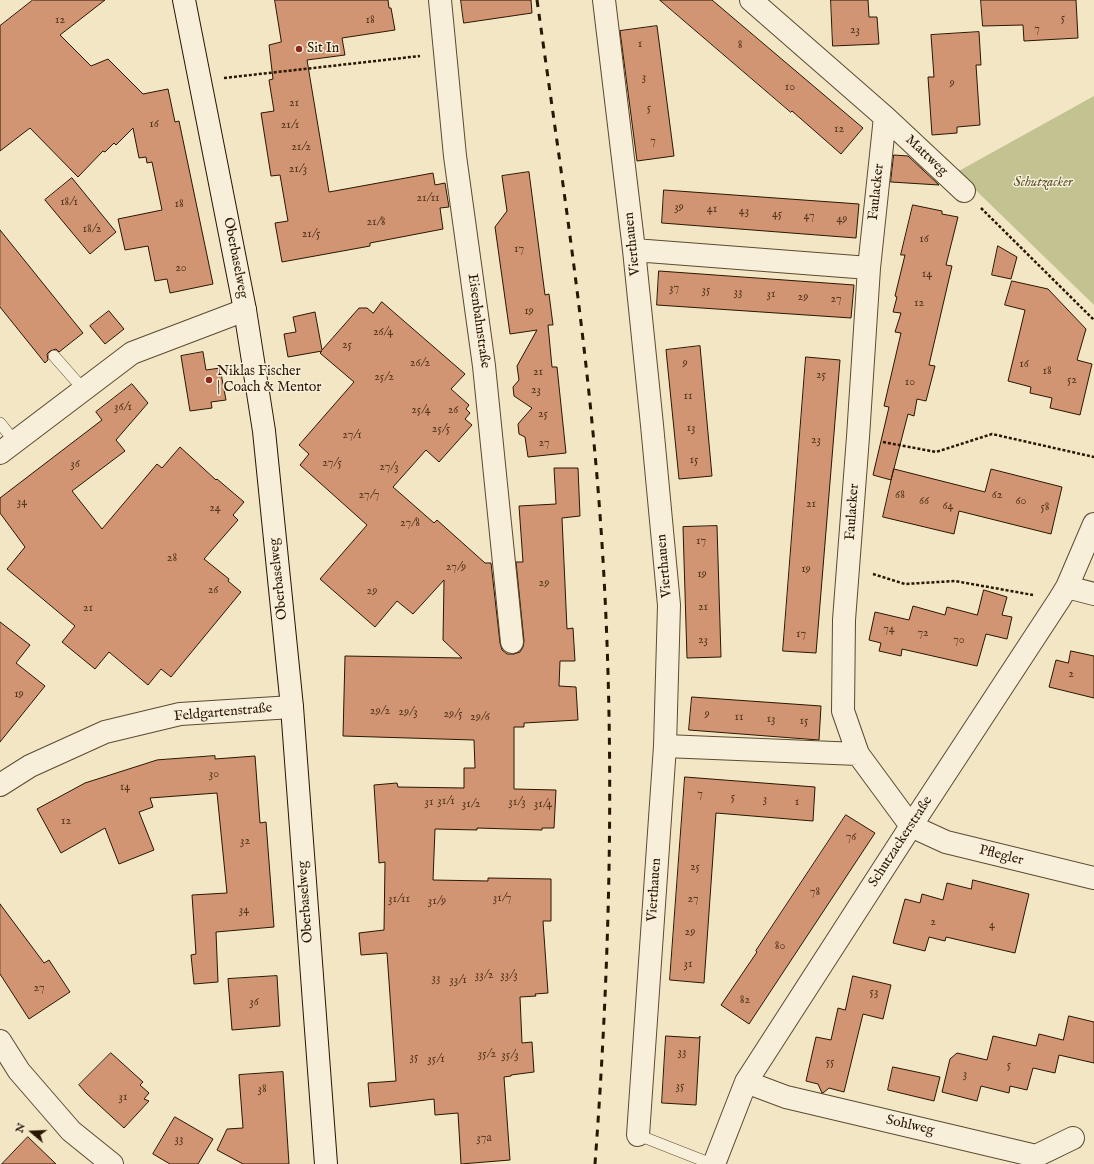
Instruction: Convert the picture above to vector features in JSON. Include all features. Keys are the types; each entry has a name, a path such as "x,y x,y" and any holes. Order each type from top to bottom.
{"street":[{"name":"Oberbaselweg","path":"184,0 245,310 264,431 292,707 326,1164"},
{"name":"Eisenbahnstraße","path":"440,0 455,156 484,366 512,642"},
{"name":"Vierthauen","path":"604,0 634,250 669,605 665,746 638,1135"},
{"name":"Mattweg","path":"751,0 885,117 964,190"},
{"name":"Faulacker","path":"885,117 869,268 849,567 844,620 843,711 858,754 910,826"},
{"path":"634,250 869,268"},
{"path":"8,447 132,353 245,310"},
{"name":"Schutzackerstraße","path":"713,1164 746,1082 910,826 1063,594 1094,524"},
{"path":"1063,594 1094,594"},
{"name":"Feldgartenstraße","path":"0,785 30,766 105,732 180,714 292,707"},
{"path":"665,746 858,754"},
{"name":"Pflegler","path":"910,826 946,842 1094,878"},
{"path":"0,1041 19,1071 71,1131 112,1164"},
{"name":"Sohlweg","path":"746,1082 786,1096 1036,1156 1073,1138"}],"lane":[{"path":"54,356 84,390"},
{"path":"0,423 8,447"},
{"path":"638,1135 713,1164"}],"path":[{"path":"200,81 446,53"},
{"path":"964,190 1094,320"},
{"path":"858,437 936,452 992,434 1094,457"},
{"path":"849,567 905,584 955,581 1063,594"}],"green space":[{"name":"Schutzacker","path":"1094,96 1094,305 957,172"}],"building":[{"path":"33,0 105,0 60,35 91,66 108,59 143,94 168,89 175,122 179,121 213,284 170,293 167,279 155,281 148,246 125,250 118,219 162,210 152,162 147,163 146,157 139,158 133,128 116,145 114,143 105,152 103,151 78,177 30,128 0,151 0,26"},
{"path":"275,0 388,0 395,30 342,38 345,55 307,60 329,192 433,173 435,185 445,183 449,207 440,208 443,229 370,243 370,246 282,262 275,223 288,221 280,175 271,176 261,113 274,111 269,80 273,79 269,45 281,42"},
{"path":"461,0 531,0 532,13 464,23"},
{"path":"660,0 712,0 863,128 841,154"},
{"path":"831,0 868,0 869,17 877,17 879,44 833,46"},
{"path":"981,0 1076,0 1078,38 1024,41 1023,25 983,26"},
{"path":"657,26 674,156 637,161 620,31"},
{"path":"979,32 981,65 976,65 980,125 957,127 957,133 932,135 928,77 934,77 931,35"},
{"path":"894,155 908,156 939,185 891,182"},
{"path":"529,172 545,295 549,294 553,325 548,325 552,367 557,367 566,453 528,457 525,437 519,434 518,424 532,408 514,396 513,387 519,380 517,366 537,330 510,334 495,227 507,211 502,176"},
{"path":"72,178 116,232 90,254 45,200"},
{"path":"664,190 859,204 856,238 662,223"},
{"path":"913,205 942,211 942,214 958,217 946,265 952,266 929,365 935,366 926,401 917,399 914,416 908,414 891,480 873,475 889,407 884,406 901,333 895,332 901,313 893,312 897,297 895,296 905,255 901,255"},
{"path":"0,230 83,333 59,352 56,349 50,351 47,354 48,360 45,363 0,307"},
{"path":"998,246 1017,257 1011,279 992,275"},
{"path":"659,271 854,285 851,318 657,305"},
{"path":"1012,281 1048,289 1086,329 1077,360 1092,364 1080,415 1050,408 1052,398 1030,393 1031,387 1008,381 1025,310 1005,305"},
{"path":"382,302 465,374 451,389 469,405 466,409 470,413 465,419 472,425 439,462 426,450 393,487 434,523 437,520 485,563 491,563 500,643 502,650 507,654 520,652 524,641 516,562 523,562 519,506 556,504 554,468 578,468 580,516 562,518 567,629 573,628 575,661 560,661 559,686 576,687 578,720 524,723 524,727 514,727 514,789 556,790 554,828 542,828 542,830 477,828 477,830 435,829 433,880 488,881 488,878 551,879 551,921 543,921 548,993 535,994 536,996 520,997 522,1043 532,1042 534,1072 504,1077 510,1160 461,1164 458,1113 435,1115 434,1099 370,1107 368,1083 396,1081 387,953 361,955 359,933 384,930 385,862 379,863 374,785 397,783 398,787 464,788 464,768 475,768 474,740 343,736 345,656 462,658 443,640 444,580 413,614 397,601 375,627 320,579 367,525 300,465 309,454 299,445 354,382 320,353 322,351 288,357 284,334 296,332 293,317 315,312 322,350 359,308 367,308 373,313"},
{"path":"109,311 124,329 105,344 90,326"},
{"path":"700,346 712,476 679,479 666,350"},
{"path":"203,352 206,370 220,368 226,400 211,402 212,408 190,411 181,356"},
{"path":"806,357 840,360 816,653 783,651"},
{"path":"132,384 148,403 116,440 125,451 72,491 102,529 157,464 162,468 180,447 216,480 217,479 244,502 233,515 238,520 204,559 229,579 228,581 241,592 171,677 161,669 148,685 109,652 95,669 62,642 75,626 7,569 25,547 0,513 0,498 102,420 96,412"},
{"path":"894,469 985,492 991,469 1062,487 1051,534 959,511 954,534 883,517"},
{"path":"717,526 721,657 687,658 683,527"},
{"path":"984,590 1007,597 1002,615 1012,617 1007,639 986,634 977,666 902,649 901,656 879,651 881,643 869,640 875,612 909,620 913,606 945,615 947,607 977,615"},
{"path":"0,622 30,645 16,663 45,686 0,742"},
{"path":"1071,651 1094,656 1094,698 1049,687 1056,660 1068,663"},
{"path":"692,697 821,706 819,740 689,730"},
{"path":"215,756 215,759 255,756 260,823 266,822 274,927 216,932 218,982 194,984 191,955 196,954 192,895 227,893 217,793 150,798 153,807 139,812 154,850 119,864 105,828 61,853 37,809 85,783 157,760"},
{"path":"685,777 815,787 813,821 716,813 704,983 670,980"},
{"path":"846,815 875,833 749,1024 721,1005"},
{"path":"973,880 1029,894 1015,953 946,937 945,941 929,937 925,951 893,943 905,899 920,903 922,894 943,900 947,883 971,889"},
{"path":"0,904 44,963 49,960 70,992 29,1019 0,974"},
{"path":"277,976 280,1026 232,1030 228,979"},
{"path":"853,976 891,985 883,1019 863,1014 844,1092 829,1088 822,1093 818,1084 806,1081 816,1037 831,1040 838,1008 845,1010"},
{"path":"1069,1016 1094,1022 1094,1063 1059,1055 1055,1073 1033,1068 1027,1090 1010,1086 1009,1093 981,1086 977,1101 942,1092 950,1059 957,1053 987,1060 993,1036 1036,1046 1039,1034 1063,1040"},
{"path":"666,1036 699,1038 700,1036 696,1105 662,1103"},
{"path":"111,1053 143,1082 140,1085 149,1093 144,1099 149,1101 124,1128 79,1085"},
{"path":"893,1067 940,1077 934,1101 888,1090"},
{"path":"283,1072 289,1164 243,1164 217,1150 227,1129 243,1128 239,1075"},
{"path":"175,1117 213,1139 198,1164 170,1164 153,1154"},
{"path":"28,1137 56,1164 2,1164"}],"railway":[{"path":"537,0 576,279 592,419 603,560 607,635 610,786 609,862 604,1013 595,1164"}],"place":[{"name":"Sit In","path":"299,49"},
{"name":"Niklas Fischer | Coach & Mentor","path":"209,380"}]}
